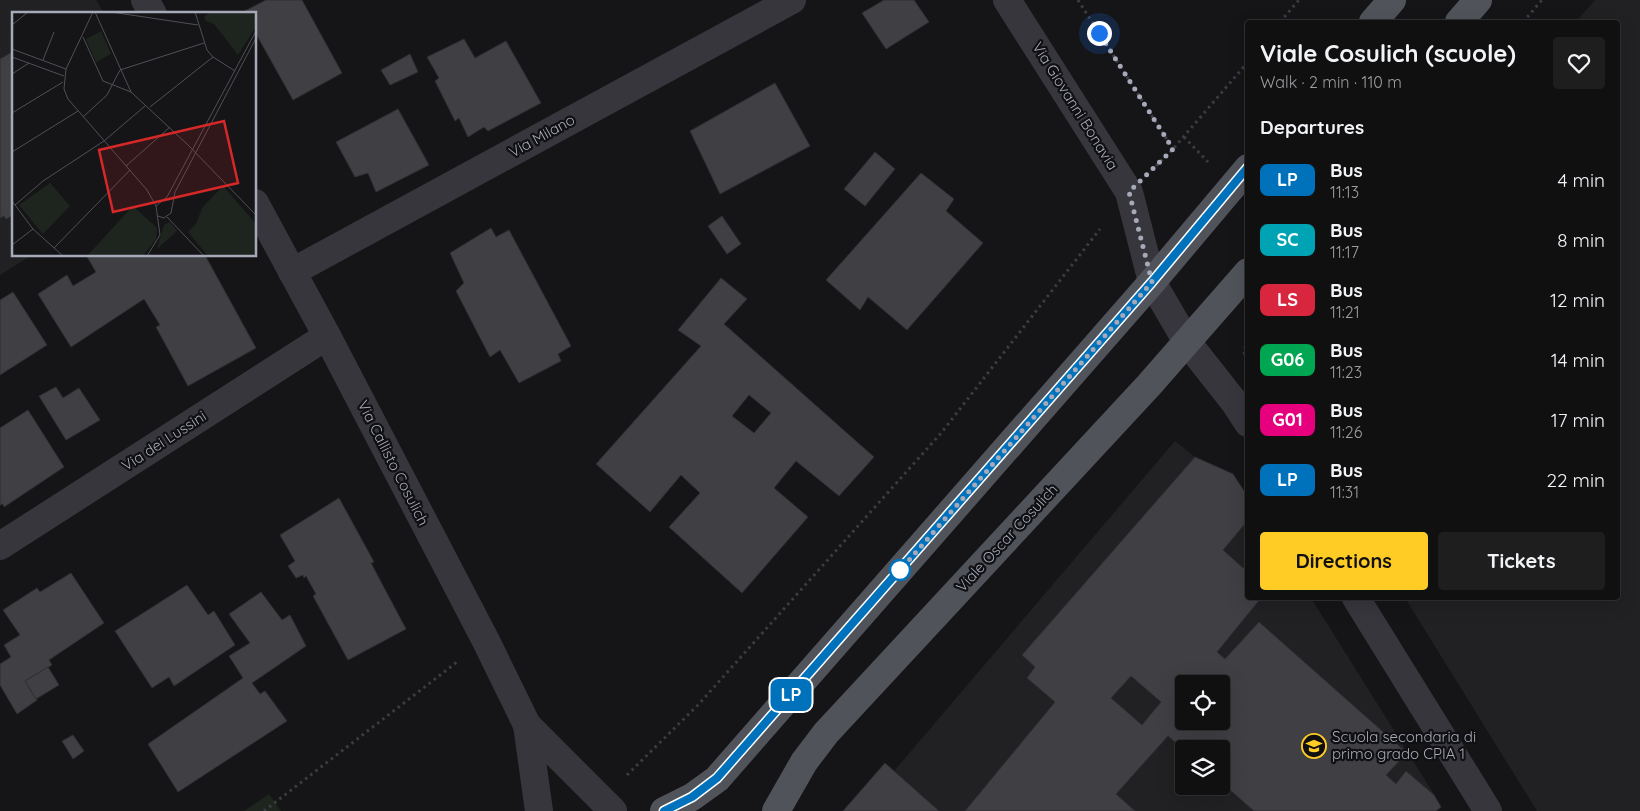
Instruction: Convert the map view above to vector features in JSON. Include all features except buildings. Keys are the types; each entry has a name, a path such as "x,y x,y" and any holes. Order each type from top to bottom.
{"main road":[{"path":"1375,20 1392,0"},
{"path":"1461,20 1478,0"},
{"path":"664,811 692,797 717,778 1152,282 1245,172"},
{"name":"Viale Oscar Cosulich","path":"776,811 804,762 826,733 1188,342 1245,276"}],"street":[{"path":"145,0 151,12"},
{"name":"Via Milano","path":"292,272 792,0"},
{"name":"Via Giovanni Bonavia","path":"1008,0 1129,192 1152,282 1188,342 1245,418"},
{"name":"Via Callisto Cosulich","path":"256,205 327,336 486,641 527,725 539,811"},
{"name":"Via dei Lussini","path":"0,546 327,336"},
{"path":"1357,600 1488,811"},
{"name":"Via Callisto Cosulich","path":"527,725 613,811"}],"path":[{"path":"1078,0 1173,149"},
{"path":"1282,20 1299,0"},
{"path":"1525,20 1542,0"},
{"path":"623,780 698,705 942,432 1129,192 1173,149 1245,65"},
{"path":"264,811 486,641"}],"shaded area":[{"path":"0,0 96,0 103,12 12,12 12,256 30,256 0,275"},
{"path":"1595,0 1640,0 1640,811 1537,811 1406,600 1620,600 1620,20 1578,20"},
{"path":"1175,441 1195,457 1233,474 1245,494 1245,600 1312,600 1442,807 1435,811 860,811"},
{"path":"269,794 281,811 244,811"}],"bus line":[{"name":"LP","path":"664,811 692,797 717,778 1152,282 1245,171"}],"place":[{"name":"Scuola secondaria di primo grado CPIA 1","path":"1314,746"}],"route":[{"path":"900,570 896,575 1152,282 1129,192 1173,149 1099,33"}]}
